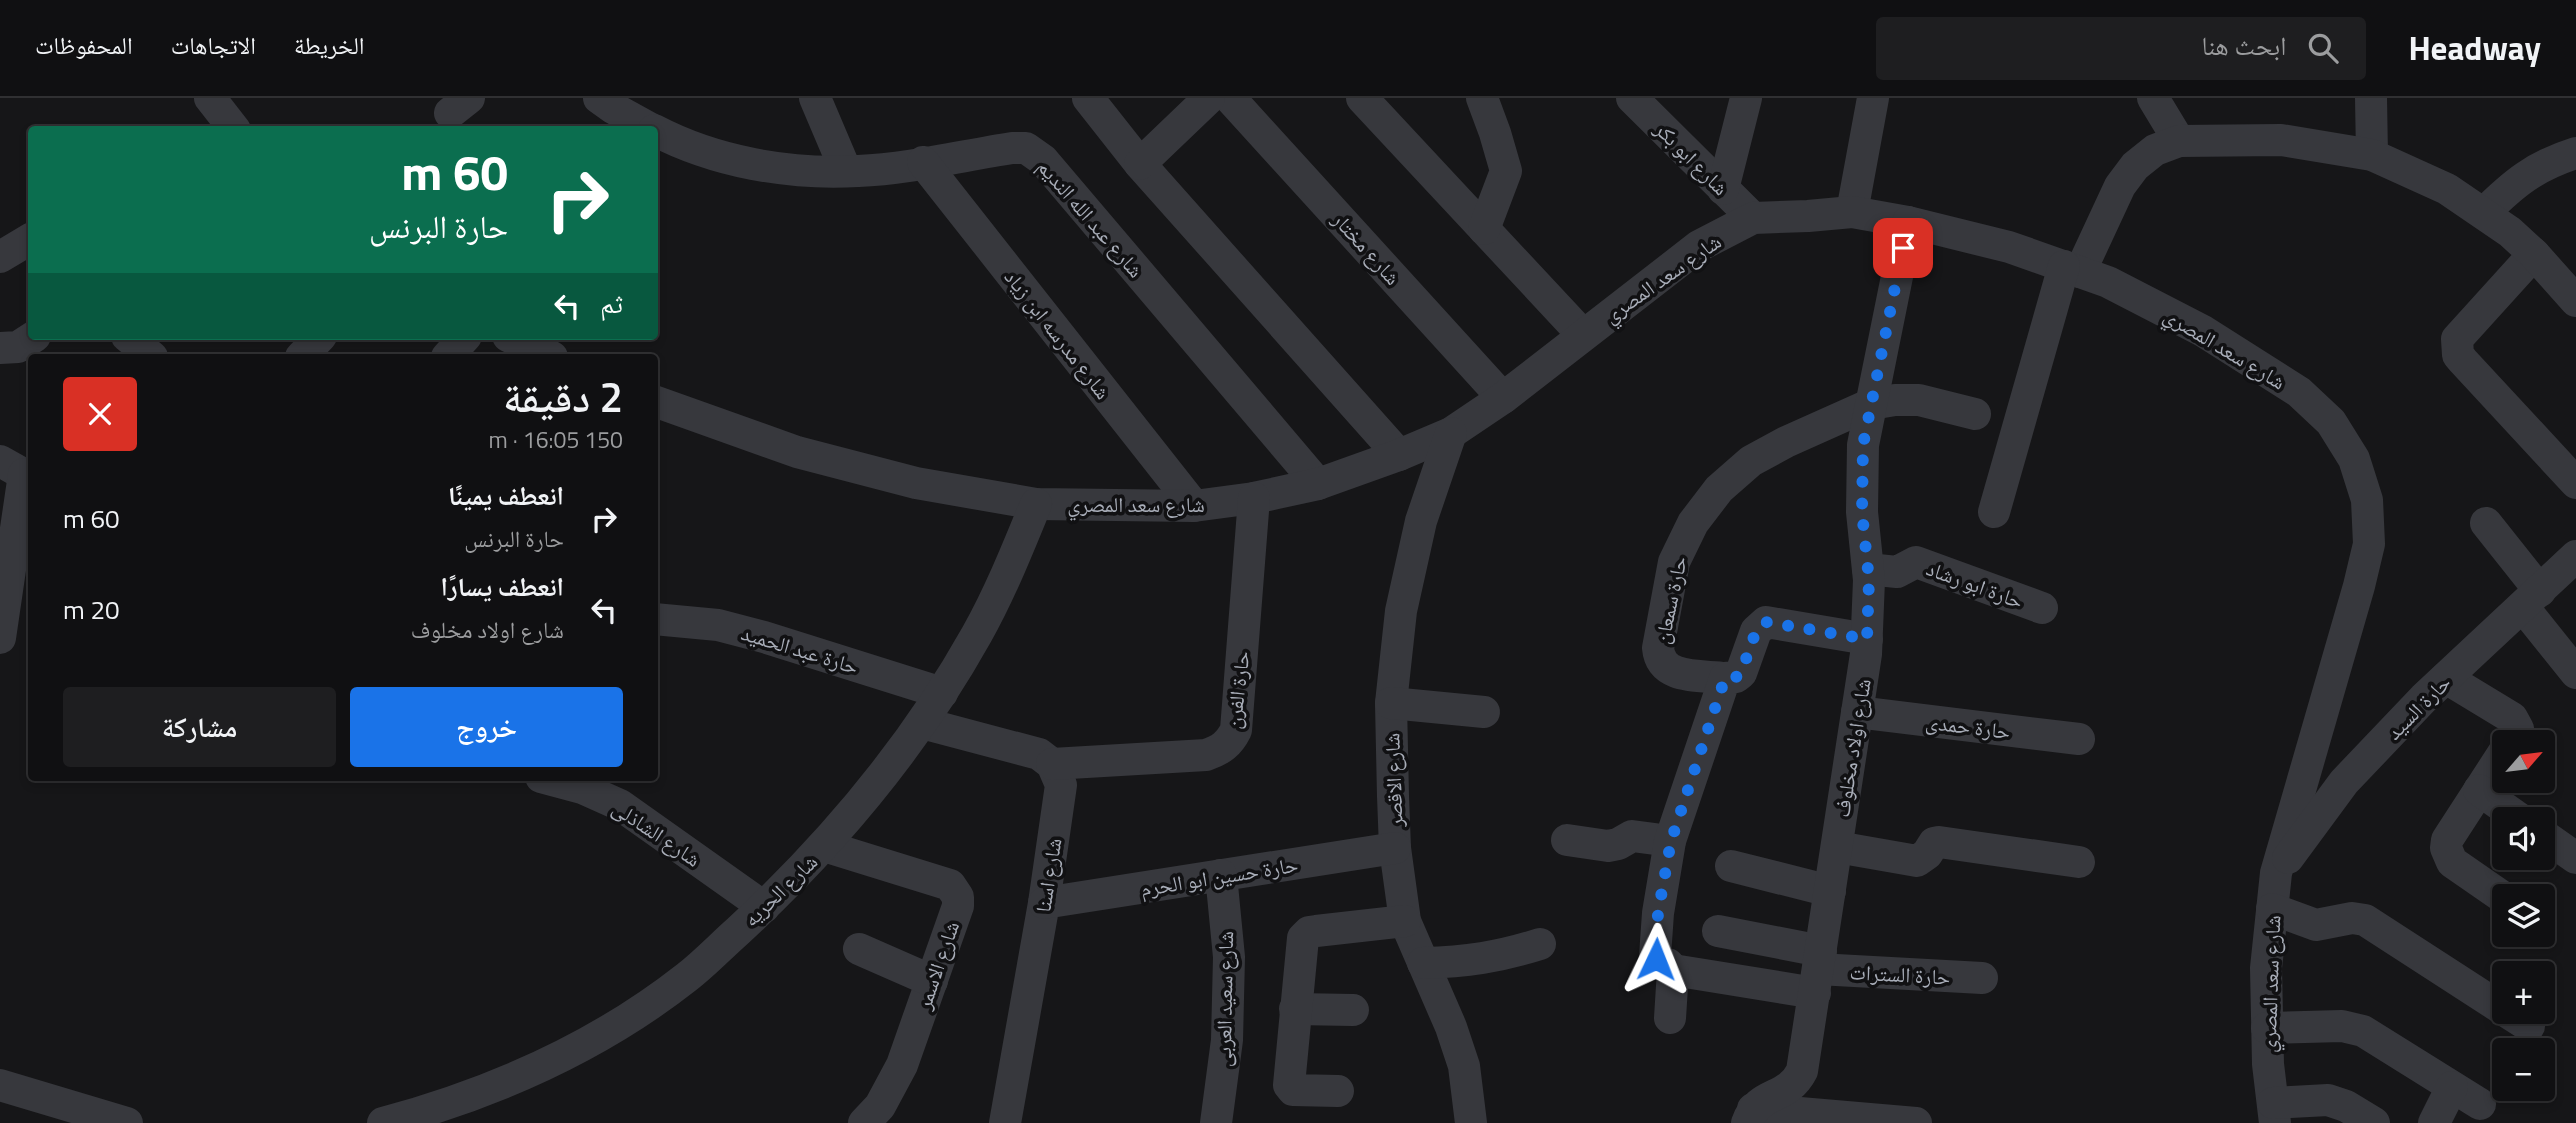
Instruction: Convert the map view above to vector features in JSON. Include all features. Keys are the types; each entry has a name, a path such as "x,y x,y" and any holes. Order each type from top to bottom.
{"street":[{"path":"210,98 232,126"},
{"name":"شارع عبد الله النديم","path":"599,98 647,126"},
{"path":"816,98 846,171"},
{"path":"1088,98 1140,164 1399,455"},
{"path":"1140,164 1209,98"},
{"name":"شارع مختار","path":"1230,98 1503,398"},
{"path":"1362,98 1583,335"},
{"path":"1482,98 1496,133 1506,171 1484,229"},
{"name":"شارع ابو بكر","path":"1632,98 1753,218"},
{"path":"1723,189 1746,98"},
{"path":"1852,212 1873,98"},
{"path":"2152,98 2179,141"},
{"path":"2371,98 2372,155"},
{"name":"شارع عبد الله النديم","path":"658,132 731,159 795,170 846,171 1026,148 1043,160 1318,484"},
{"path":"1994,512 2072,269 2120,186 2135,166 2155,150 2179,141 2281,140 2372,155 2447,189 2484,213 2534,254 2576,301"},
{"path":"2484,213 2515,183 2552,161 2576,153"},
{"name":"شارع مدرسه ابن زياد","path":"923,162 1194,506"},
{"name":"شارع سعد المصري","path":"658,402 810,455 916,483 1036,504 1194,506 1254,498 1318,484 1451,433 1503,398 1699,246 1753,218 1852,212 1908,222 2009,247 2108,282 2203,331 2299,393 2331,422 2354,459 2367,500 2369,544 2356,600 2277,873 2266,968 2268,1064 2274,1113"},
{"name":"شارع اولاد مخلوف","path":"1750,1116 1762,1100 1786,1091 1796,1083 1802,1071 1867,639 1869,608 1863,524 1863,445 1908,222"},
{"path":"0,257 28,240"},
{"path":"2534,254 2457,339 2456,347 2463,361 2576,483"},
{"path":"0,348 18,347 29,340"},
{"path":"132,340 148,354"},
{"path":"305,354 317,340"},
{"path":"450,354 462,340"},
{"path":"516,340 546,354"},
{"path":"1871,404 1919,400 1975,414"},
{"name":"حارة سمعان","path":"1725,678 1672,672 1659,658 1658,648 1674,562 1693,523 1719,489 1751,461 1786,442 1871,404"},
{"name":"شارع الاقصر","path":"1451,433 1418,533 1401,611 1391,703 1395,848 1405,921 1451,1027 1464,1066 1471,1123"},
{"path":"0,638 19,472"},
{"name":"حارة الفرن","path":"1052,764 1206,755 1219,751 1230,742 1237,730 1254,498"},
{"name":"شارع الحريه","path":"383,1123 436,1109 525,1074 609,1030 687,977 764,907 824,846 922,723 978,633 1036,504"},
{"path":"2486,523 2576,673"},
{"name":"حارة السيد","path":"2277,873 2344,782 2424,698 2576,556"},
{"name":"حارة ابو رشاد","path":"1868,569 1891,573 1903,570 1912,563 1921,563 2042,608"},
{"name":"حارة عبد الحميد","path":"658,619 718,625 942,693"},
{"path":"1670,1017 1673,970 1668,964 1659,962 1655,956 1658,913 1671,841 1725,678 1736,677 1741,673 1756,631 1766,622 1867,639"},
{"path":"2446,678 2512,718 2517,730"},
{"path":"1391,703 1484,712"},
{"name":"حارة حمدى","path":"1857,712 2079,739"},
{"path":"922,723 1039,754 1052,764"},
{"name":"شارع اسنا","path":"1004,1123 1044,903 1061,785 1052,764"},
{"path":"2492,770 2447,840 2446,848 2452,862 2492,890"},
{"name":"شارع الشاذلى","path":"556,781 582,788 620,805 764,907"},
{"path":"2479,790 2503,807"},
{"path":"1567,840 1608,846 1632,836 1671,841"},
{"path":"1837,847 1917,861 1927,854 1934,843 1939,842 2079,862"},
{"path":"2555,843 2576,858"},
{"name":"شارع الاسمر","path":"824,846 950,885 956,891 958,906 902,1065 880,1106 864,1123"},
{"name":"حارة حسين ابو الحرم","path":"1044,903 1395,848"},
{"path":"1731,866 1830,891"},
{"name":"شارع سعيد العربى","path":"1216,1123 1227,1040 1229,971 1221,876"},
{"path":"2272,909 2316,925 2352,918 2365,920 2492,1002"},
{"path":"1338,1091 1293,1090 1289,1085 1303,937 1309,932 1405,921"},
{"path":"1718,931 1818,971"},
{"path":"1423,963 1463,962 1502,956 1540,944"},
{"path":"859,949 932,981"},
{"path":"1673,970 1818,971"},
{"name":"حارة السترات","path":"1818,971 1982,978"},
{"path":"1295,1009 1353,1010"},
{"path":"2267,1028 2343,1026 2363,1031 2480,1104"},
{"path":"0,1085 127,1123"},
{"path":"2434,1123 2452,1087"},
{"path":"2274,1113 2328,1100 2346,1106 2374,1123"},
{"path":"1750,1116 1916,1123"}],"route":[{"path":"1656,959 1658,913 1666,859 1677,817 1725,678 1736,677 1741,673 1756,631 1766,622 1773,621 1867,639 1869,580 1862,512 1863,445 1903,248"}]}
